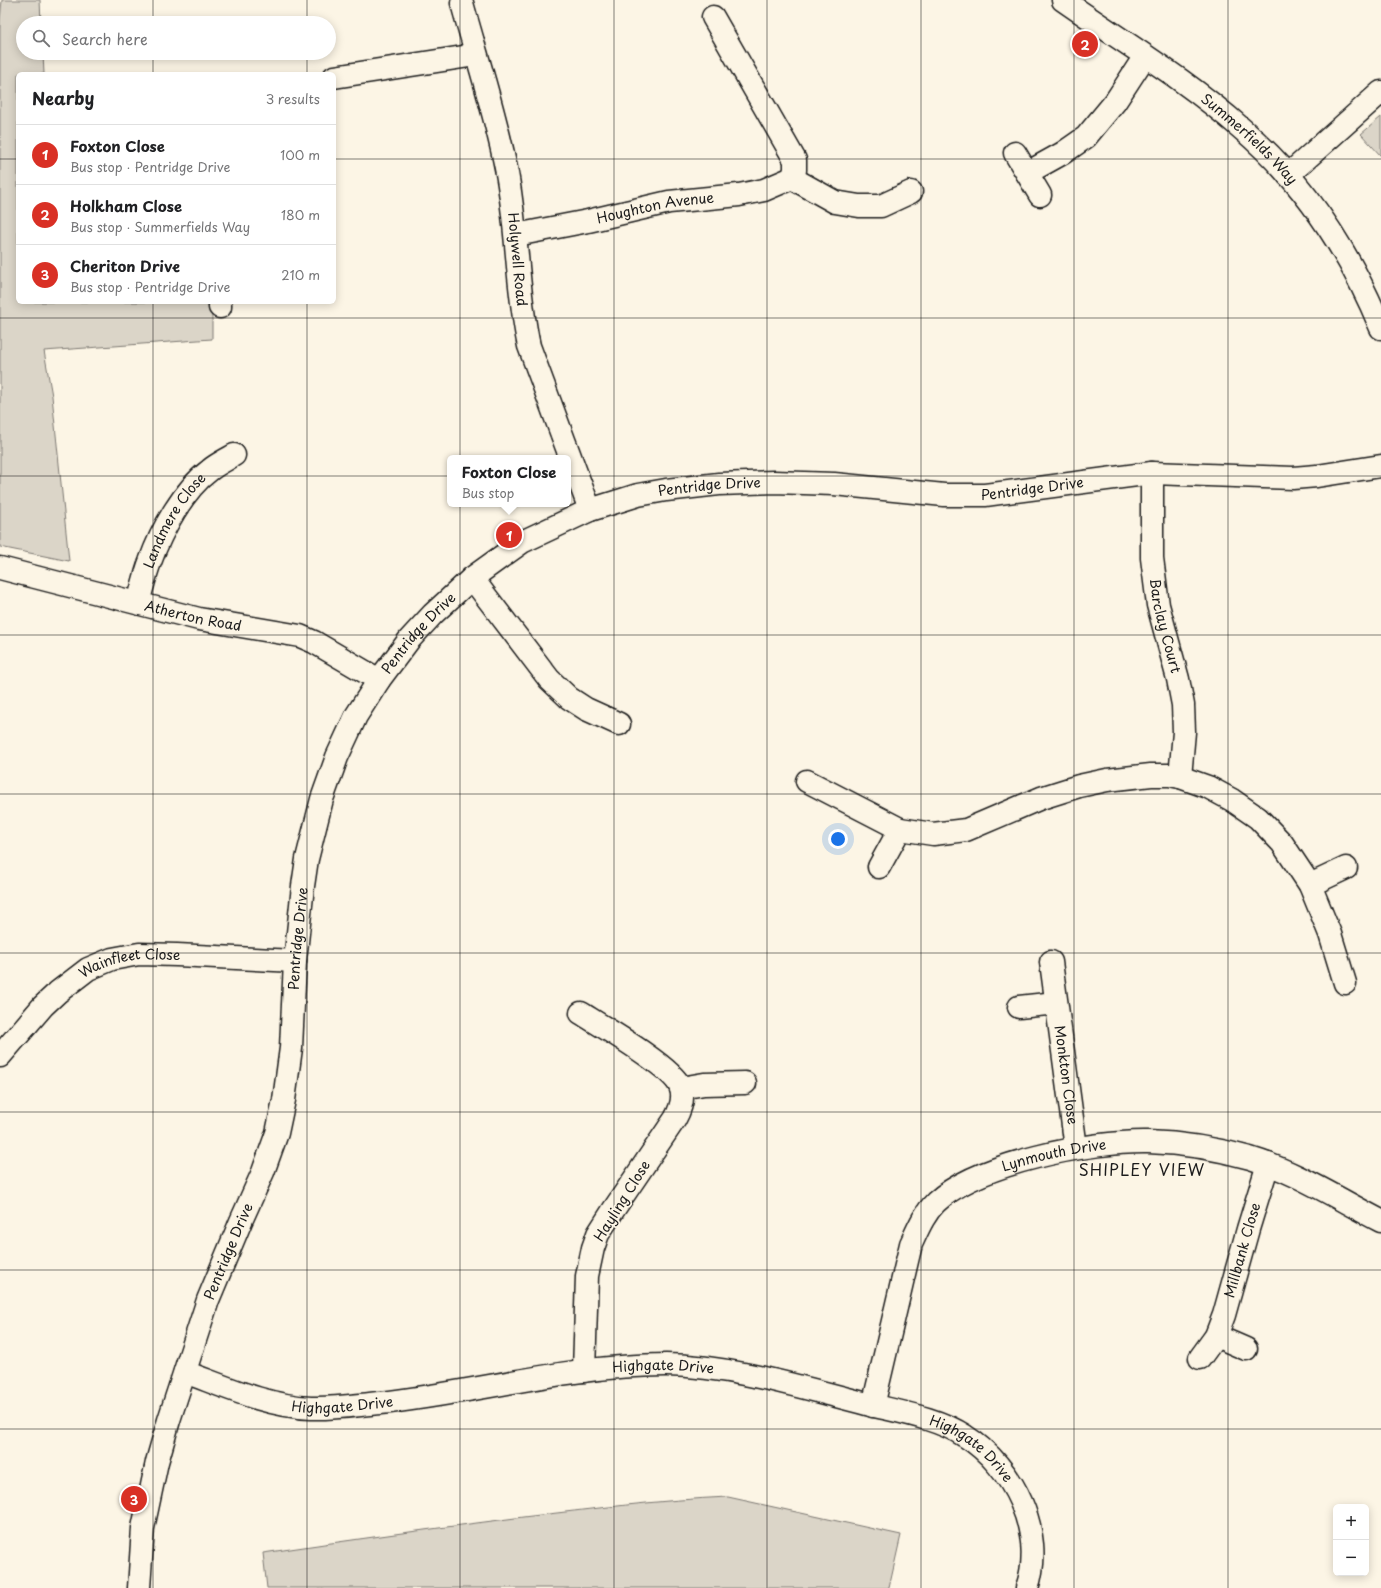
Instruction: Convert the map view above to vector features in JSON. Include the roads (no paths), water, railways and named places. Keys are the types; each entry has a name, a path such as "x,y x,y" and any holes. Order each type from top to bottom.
{"street":[{"name":"Summerfields Way","path":"1063,0 1201,95 1243,129 1288,175 1324,221 1352,265 1381,328"},
{"name":"Holywell Road","path":"462,3 506,168 516,235 524,322 529,346 570,455"},
{"path":"713,17 795,160 795,170 792,178 835,202 859,206 881,206 911,192"},
{"path":"336,77 476,55"},
{"path":"1027,173 1063,153 1086,137 1115,102 1146,56"},
{"path":"1288,175 1381,92"},
{"path":"1015,153 1040,195"},
{"name":"Houghton Avenue","path":"516,235 588,221 669,202 739,195 764,190 792,178"},
{"name":"Landmere Close","path":"138,603 150,561 167,524 179,504 210,470 234,455"},
{"name":"Holywell Road","path":"571,459 590,510"},
{"name":"Pentridge Drive","path":"139,1588 143,1528 157,1462 184,1372 208,1300 263,1172 278,1133 291,1048 295,961 303,886 307,859 322,799 337,757 356,716 379,680 414,635 433,614 472,578 522,542 590,510 638,495 666,490 719,484 774,482 834,484 944,495 985,495 1152,473 1293,478 1317,476 1381,466"},
{"name":"Barclay Court","path":"1152,473 1152,558 1158,605 1178,679 1183,706 1184,732 1180,777"},
{"name":"Atherton Road","path":"0,568 199,619 300,636 314,642 379,680"},
{"path":"472,578 549,679 569,698 586,709 619,724"},
{"path":"807,781 900,829 933,834 966,830 1041,798 1079,786 1107,780 1152,775 1169,775 1180,777 1208,787 1232,800 1258,818 1282,843 1310,885 1330,934 1346,983"},
{"path":"879,867 900,829"},
{"path":"1310,885 1346,868"},
{"name":"Wainfleet Close","path":"0,1056 43,1006 58,992 88,969 112,959 139,954 295,961"},
{"name":"Monkton Close","path":"1051,962 1076,1148"},
{"path":"1019,1007 1056,1002"},
{"path":"581,1013 657,1063 675,1078 681,1088 704,1084 745,1083"},
{"name":"Hayling Close","path":"584,1371 587,1276 593,1248 598,1234 680,1110 682,1099 681,1088"},
{"name":"Lynmouth Drive","path":"873,1406 911,1244 921,1221 935,1203 956,1187 1000,1168 1076,1148 1106,1144 1148,1142 1212,1150 1249,1158 1292,1174 1381,1221"},
{"name":"Millbank Close","path":"1200,1358 1216,1336 1224,1315 1268,1164"},
{"path":"1216,1336 1246,1349"},
{"name":"Highgate Drive","path":"184,1372 252,1397 289,1405 309,1408 324,1408 413,1400 550,1375 622,1367 666,1365 703,1368 768,1380 873,1406 951,1428 976,1444 992,1459 1015,1490 1029,1525 1033,1557 1027,1588"}],"place":[{"name":"Holkham Close","path":"1085,44"},
{"name":"Foxton Close","path":"509,535"},
{"name":"Cheriton Drive","path":"134,1499"}],"district":[{"name":"SHIPLEY VIEW","path":"1142,1170"}]}
